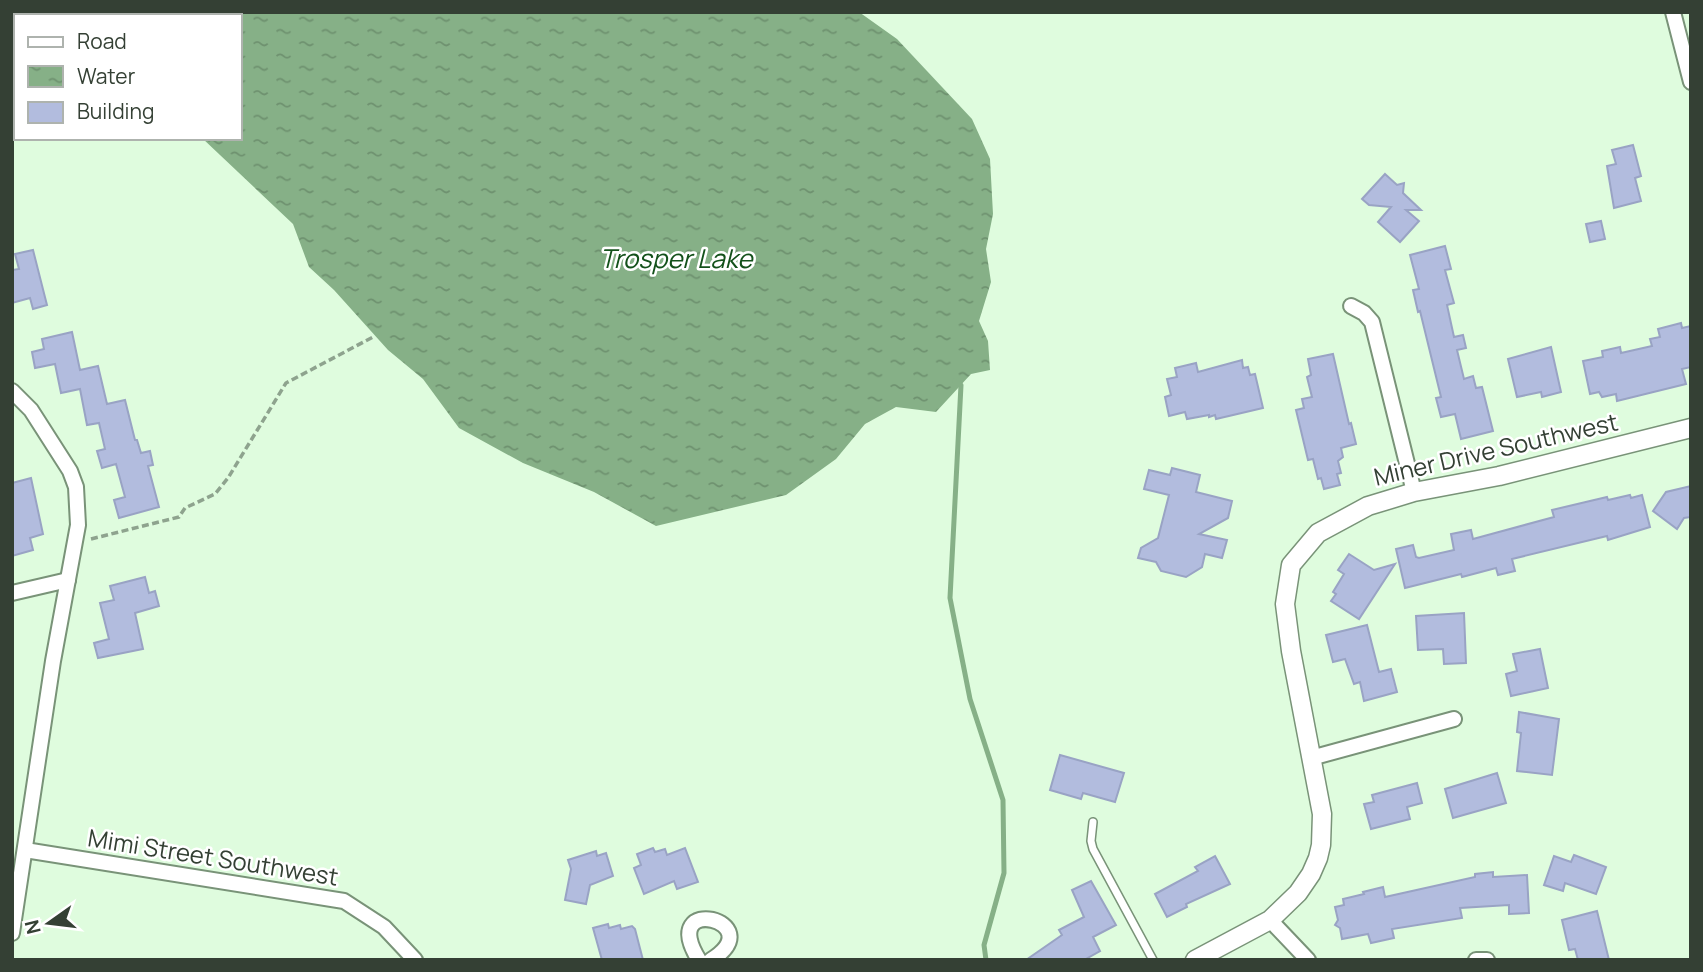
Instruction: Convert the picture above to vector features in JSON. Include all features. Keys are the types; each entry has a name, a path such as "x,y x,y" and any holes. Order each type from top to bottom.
{"street":[{"path":"1673,12 1691,82"},
{"path":"1352,306 1372,322 1414,492"},
{"path":"12,391 31,411 71,471 77,501 76,543 53,661 12,933"},
{"name":"Miner Drive Southwest","path":"1195,960 1270,920 1306,883 1318,858 1322,814 1291,651 1285,604 1292,565 1318,533 1368,506 1414,492 1499,476 1691,428"},
{"path":"12,593 68,580"},
{"path":"1311,758 1454,719"},
{"name":"Mimi Street Southwest","path":"25,850 344,901 384,927 415,960"},
{"path":"699,960 691,948 689,934 695,922 707,918 719,920 729,936 726,949 711,960"},
{"path":"1270,920 1308,960"},
{"path":"1476,960 1487,960"}],"lane":[{"path":"1093,822 1093,849 1153,960"}],"path":[{"path":"76,543 179,517 185,508 215,494 228,478 286,383 375,336"}],"water":[{"name":"Trosper Lake","path":"138,12 859,12 897,39 972,119 990,159 993,214 986,249 991,282 979,321 988,341 990,370 971,374 936,412 896,407 865,424 836,459 786,495 656,526 594,492 523,463 459,428 423,379 388,350 334,290 309,267 293,224 204,140 242,140 242,14"}],"building":[{"path":"1633,145 1641,176 1635,178 1641,201 1614,208 1607,166 1616,164 1612,150"},
{"path":"1385,174 1397,185 1404,183 1403,193 1421,210 1406,210 1419,221 1400,242 1378,222 1391,207 1369,205 1362,199"},
{"path":"1601,221 1605,239 1590,242 1586,224"},
{"path":"1445,246 1451,269 1445,270 1454,303 1447,305 1454,337 1463,335 1466,348 1457,350 1464,379 1473,376 1476,388 1482,387 1493,431 1461,439 1455,414 1441,417 1436,398 1441,397 1413,290 1419,289 1410,255"},
{"path":"33,250 47,305 33,309 30,298 12,303 12,270 19,269 15,254"},
{"path":"1681,323 1682,328 1691,326 1691,367 1682,369 1686,384 1617,401 1616,394 1602,397 1599,392 1590,394 1583,361 1603,357 1602,351 1620,347 1621,353 1652,346 1650,339 1660,337 1658,329"},
{"path":"72,332 80,370 98,366 107,404 125,400 141,453 150,451 153,465 148,466 159,507 119,518 114,500 125,497 116,464 102,468 97,451 105,449 99,423 87,425 80,389 61,393 55,364 35,368 32,352 44,349 42,339"},
{"path":"1551,347 1561,392 1542,397 1541,392 1517,397 1508,359"},
{"path":"1333,354 1356,444 1341,448 1343,457 1338,461 1341,473 1337,474 1340,485 1324,489 1321,478 1318,479 1313,459 1308,460 1296,410 1304,408 1302,399 1312,397 1307,377 1311,375 1308,359"},
{"path":"1242,360 1243,368 1248,367 1250,375 1255,374 1263,408 1216,419 1215,415 1209,415 1187,419 1185,412 1169,416 1165,397 1171,395 1167,379 1177,377 1175,368 1196,363 1198,372"},
{"path":"1172,468 1200,475 1196,492 1232,501 1228,518 1199,534 1227,540 1222,558 1205,554 1202,567 1186,577 1161,571 1156,562 1138,558 1141,548 1158,538 1169,495 1144,489 1149,470 1170,475"},
{"path":"31,478 43,534 30,538 33,550 12,556 12,483"},
{"path":"1691,486 1691,517 1684,518 1677,529 1653,511 1666,492"},
{"path":"1630,495 1631,498 1642,495 1650,527 1608,540 1607,536 1512,559 1515,571 1498,575 1496,568 1405,588 1396,549 1413,545 1416,557 1419,558 1454,550 1451,534 1471,530 1473,539 1554,517 1552,510 1607,497 1608,500"},
{"path":"1349,554 1374,570 1395,564 1359,619 1331,601 1336,594 1333,592 1344,574 1338,570"},
{"path":"145,577 149,593 155,591 159,606 135,613 143,649 98,658 94,643 109,639 100,603 114,600 110,586"},
{"path":"1464,613 1466,663 1444,664 1443,649 1418,650 1416,616"},
{"path":"1367,625 1379,672 1391,669 1397,692 1364,701 1360,682 1354,684 1345,659 1333,662 1326,635"},
{"path":"1540,649 1548,688 1511,696 1506,674 1517,671 1513,654"},
{"path":"1519,712 1559,719 1552,775 1517,771 1521,733 1517,732"},
{"path":"1060,755 1124,773 1115,802 1083,793 1081,799 1050,790"},
{"path":"1497,773 1506,803 1453,818 1445,789"},
{"path":"1417,783 1422,803 1407,807 1410,819 1371,829 1364,804 1374,802 1372,795"},
{"path":"653,848 655,852 665,849 667,855 685,848 698,882 677,889 674,881 644,894 634,868 641,865 637,854"},
{"path":"596,851 597,856 606,853 613,876 590,885 586,904 565,900 571,869 568,860"},
{"path":"1574,855 1606,867 1596,894 1565,883 1563,891 1544,885 1554,856 1571,862"},
{"path":"1215,856 1230,884 1186,904 1187,907 1167,917 1155,894 1198,871 1195,867"},
{"path":"1493,872 1493,877 1527,875 1529,913 1509,914 1509,905 1460,908 1462,918 1392,929 1394,938 1371,943 1368,934 1342,939 1340,928 1335,925 1338,920 1335,907 1344,905 1343,899 1364,894 1363,892 1383,887 1385,897 1475,877 1475,874"},
{"path":"1091,881 1116,925 1093,937 1100,951 1084,960 1026,960 1062,935 1059,930 1084,917 1072,890"},
{"path":"1597,911 1609,960 1578,960 1575,949 1569,950 1562,920"},
{"path":"608,924 609,928 620,925 621,929 632,926 635,929 643,960 602,960 593,928"}],"waterway":[{"path":"955,381 961,385 950,598 970,699 1003,800 1004,873 984,945 986,960"}]}
